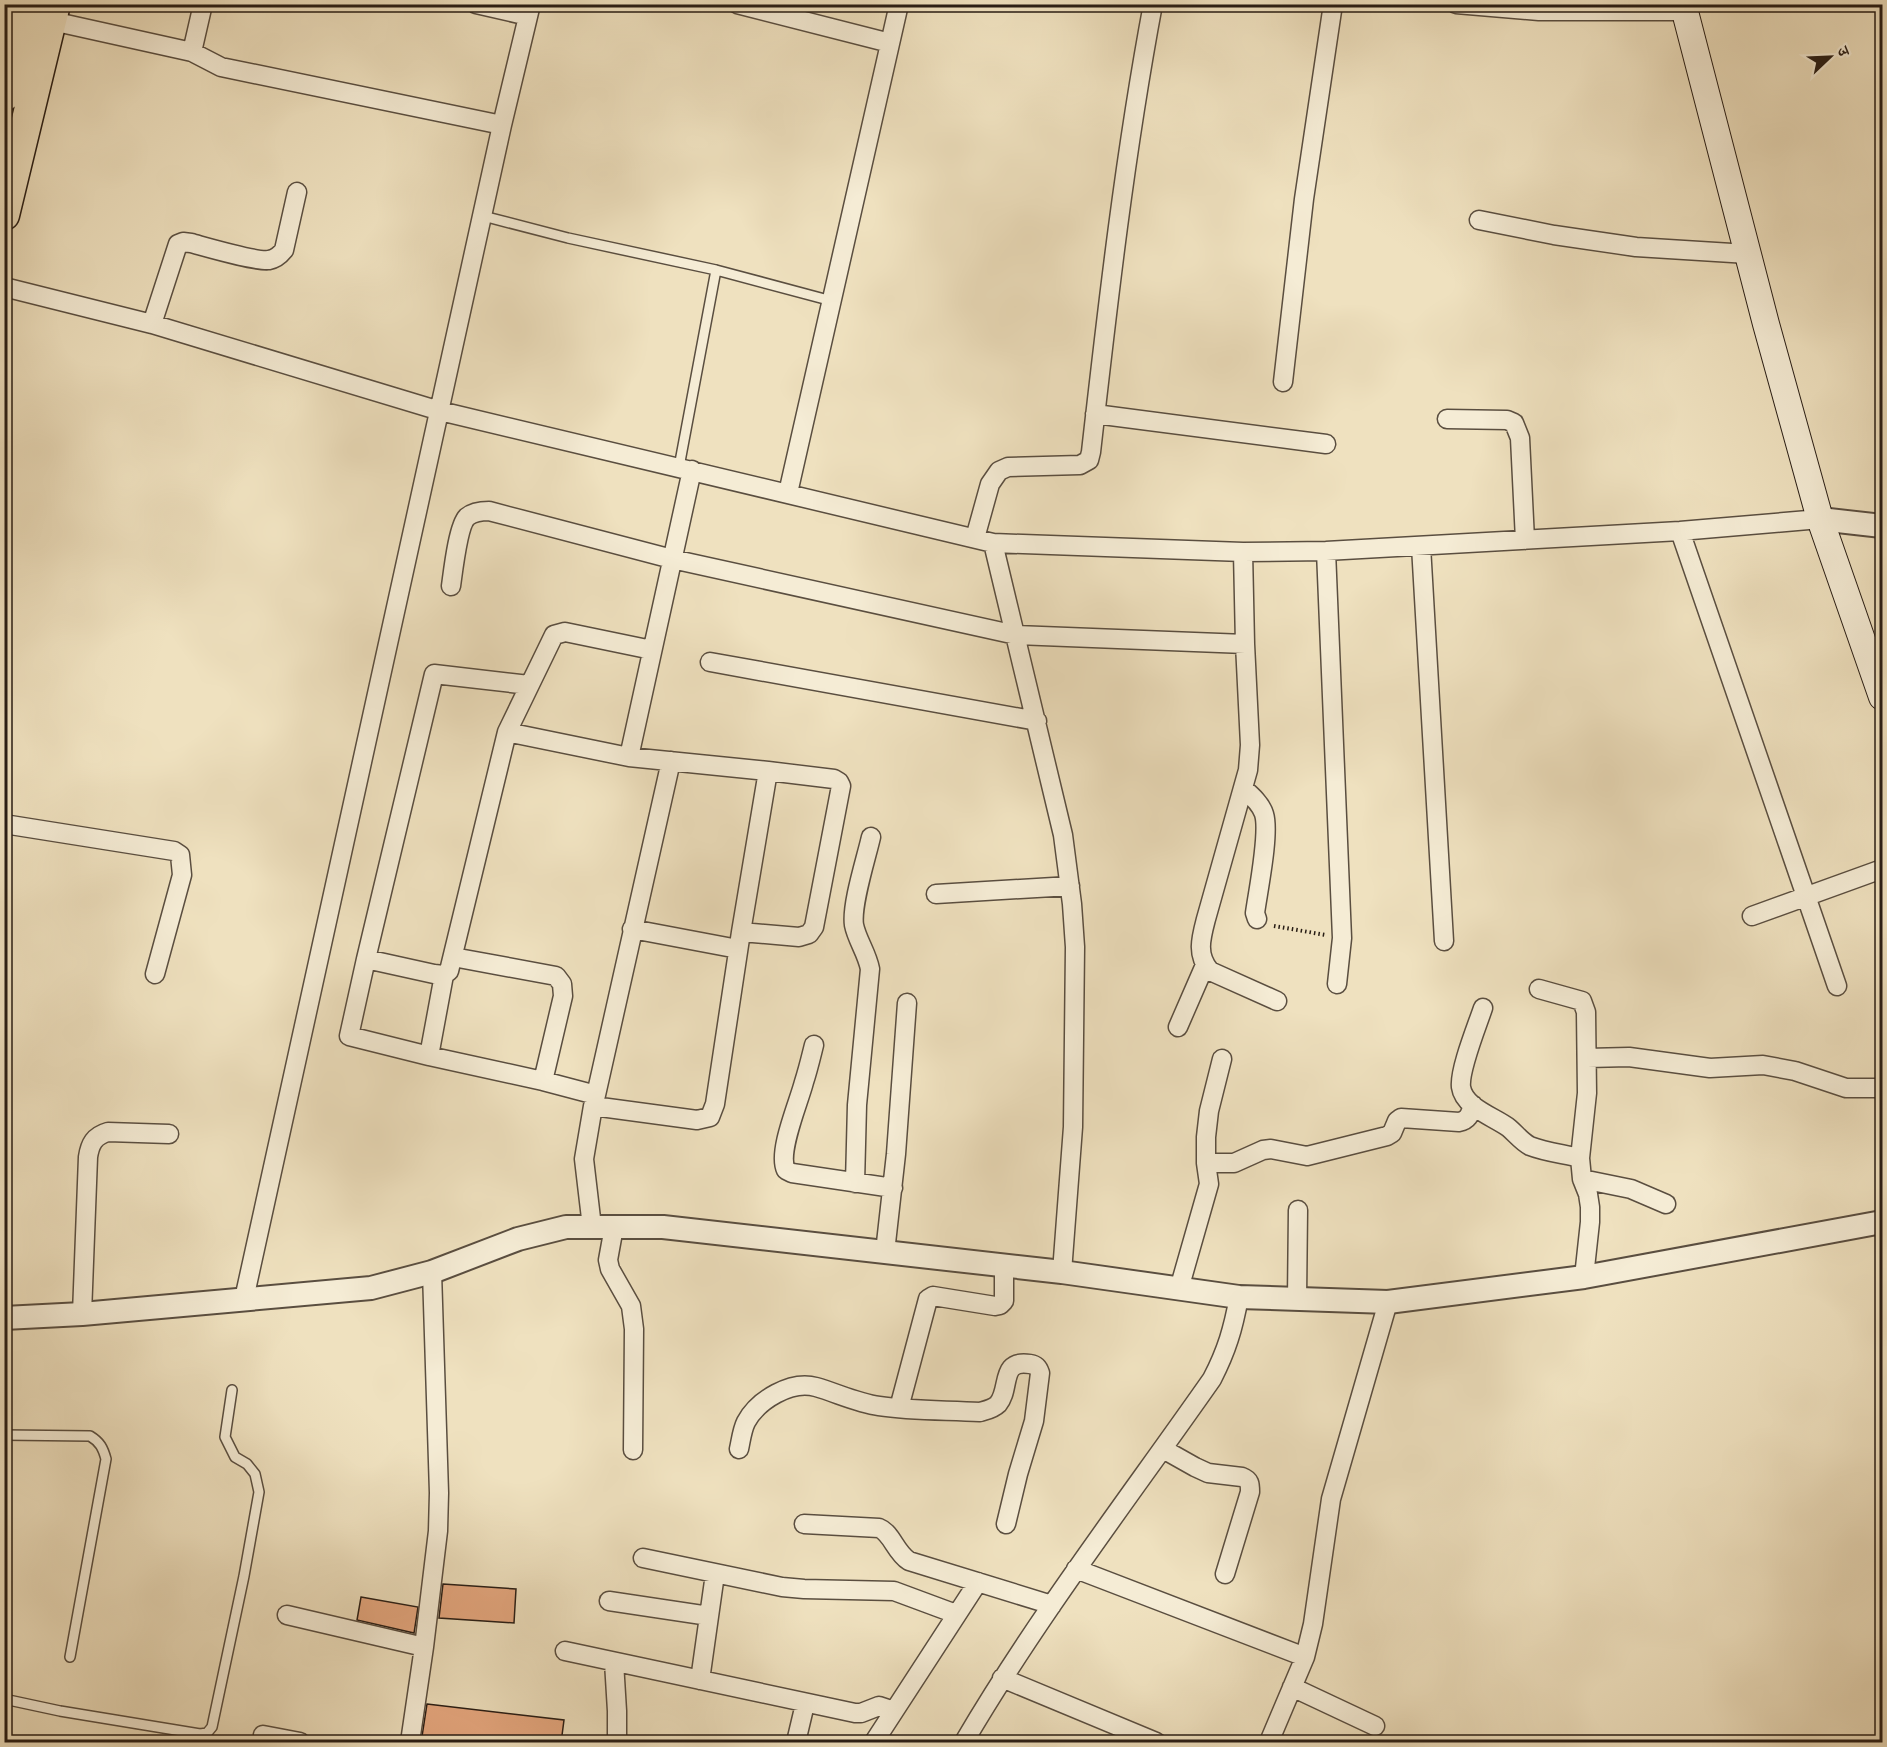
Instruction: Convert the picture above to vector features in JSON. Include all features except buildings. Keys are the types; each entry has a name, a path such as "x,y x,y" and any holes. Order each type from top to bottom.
{"highway":[{"path":"4,96 39,11"},
{"path":"4,215 39,11"}],"main road":[{"path":"1684,8 1820,519 1882,697"}],"street":[{"path":"192,52 203,4"},
{"path":"244,1299 441,411 502,125 530,10 476,4"},
{"path":"737,4 890,43"},
{"path":"788,493 898,4"},
{"path":"1062,1272 1073,1127 1076,947 1070,886 1063,835 1016,635 984,541 990,484 999,471 1008,467 1080,465 1089,460 1123,192 1153,4"},
{"path":"1283,382 1304,199 1333,4"},
{"path":"1456,4 1539,11 1684,8"},
{"path":"39,11 192,52 221,67 502,125"},
{"path":"152,324 178,244 191,243 261,260 280,256 284,250 297,192"},
{"path":"1479,220 1554,235 1636,247 1748,254"},
{"path":"4,287 152,324 441,411 984,541 1243,552 1326,551 1680,531 1820,519 1882,526"},
{"path":"1095,414 1326,444"},
{"path":"1447,419 1507,420 1514,423 1520,438 1525,540"},
{"path":"629,757 672,559 685,468"},
{"path":"451,586 462,524 468,516 477,512 489,511 672,559 1016,635 1245,644"},
{"path":"1680,531 1837,986"},
{"path":"1421,546 1444,941"},
{"path":"1326,551 1342,938 1337,984"},
{"path":"1243,552 1250,745 1248,770 1200,942 1201,956 1210,971 1277,1001"},
{"path":"429,1056 444,975 449,971 453,957 507,732 550,641 559,632 652,650"},
{"path":"711,662 1037,721"},
{"path":"528,685 434,674 366,959 350,1036 543,1081 594,1100 697,1120 710,1117 715,1104 739,940 768,771"},
{"path":"507,732 629,757 768,771 834,779 839,782 841,786 814,927 809,934 799,937 739,940 632,928"},
{"path":"633,1450 634,1329 631,1306 610,1269 603,1227 584,1159 594,1100 670,760"},
{"path":"1244,789 1257,801 1264,814 1267,830 1255,913 1257,919"},
{"path":"4,824 174,851 180,855 182,875 155,974"},
{"path":"855,1183 857,1105 870,969 868,957 854,924 854,910 871,837"},
{"path":"1752,916 1882,869"},
{"path":"936,894 1070,886"},
{"path":"453,957 556,976 562,984 562,996 543,1081"},
{"path":"366,959 444,975"},
{"path":"1178,1027 1205,965"},
{"path":"1539,989 1582,1001 1586,1012 1585,1117 1580,1158 1582,1179 1590,1207 1584,1277"},
{"path":"885,1252 893,1188 907,1003"},
{"path":"1483,1008 1462,1075 1461,1088 1465,1096 1473,1105 1504,1124 1524,1143 1580,1158"},
{"path":"814,1045 792,1116 784,1159 786,1170 792,1173 893,1188"},
{"path":"1587,1058 1629,1057 1710,1068 1763,1065 1795,1071 1846,1088 1882,1088"},
{"path":"1179,1289 1209,1184 1206,1162 1207,1128 1221,1059"},
{"path":"1206,1162 1234,1163 1263,1150 1271,1149 1298,1156 1320,1154 1387,1136 1392,1133 1397,1121 1401,1118 1465,1121 1473,1105"},
{"path":"82,1314 90,1147 100,1134 108,1132 170,1134"},
{"path":"1582,1179 1631,1190 1666,1204"},
{"path":"1297,1299 1298,1210"},
{"path":"4,1318 82,1314 371,1288 432,1272 518,1239 566,1227 663,1227 1062,1272 1239,1298 1388,1302 1584,1277 1882,1222"},
{"path":"899,1408 928,1299 933,1296 1000,1305 1004,1301 1004,1266"},
{"path":"410,1743 438,1531 439,1492 432,1272"},
{"path":"964,1743 1002,1678 1076,1569 1212,1379 1232,1333 1239,1298"},
{"path":"1269,1743 1305,1657 1313,1624 1331,1499 1388,1302"},
{"path":"739,1449 747,1422 754,1412 767,1399 791,1388 815,1387 861,1402 899,1408 980,1412 991,1409 1000,1401 1009,1371 1014,1366 1020,1363 1034,1364 1040,1373 1034,1421 1006,1524"},
{"path":"1163,1449 1208,1473 1242,1477 1250,1484 1250,1492 1225,1574"},
{"path":"804,1524 879,1528 885,1530 898,1552 909,1561 1052,1605"},
{"path":"643,1558 782,1587 894,1591 956,1614"},
{"path":"1076,1569 1305,1657"},
{"path":"700,1680 715,1574"},
{"path":"874,1743 978,1582"},
{"path":"609,1601 709,1616"},
{"path":"287,1615 424,1647"},
{"path":"565,1651 805,1704 855,1713 879,1706 894,1711"},
{"path":"614,1662 617,1743"},
{"path":"1002,1678 1156,1743"},
{"path":"1292,1688 1375,1726"},
{"path":"796,1743 805,1704"},
{"path":"263,1735 300,1743"}],"lane":[{"path":"483,216 568,238 716,270 832,301"},
{"path":"685,468 716,270"},
{"path":"4,1699 200,1734 207,1733 212,1727 260,1492 255,1474 247,1464 235,1457 225,1437 232,1390"},
{"path":"4,1435 90,1436 104,1449 105,1459 70,1657"},
{"path":"207,1733 210,1743"}],"path":[{"path":"1257,919 1263,924 1342,938"}]}
